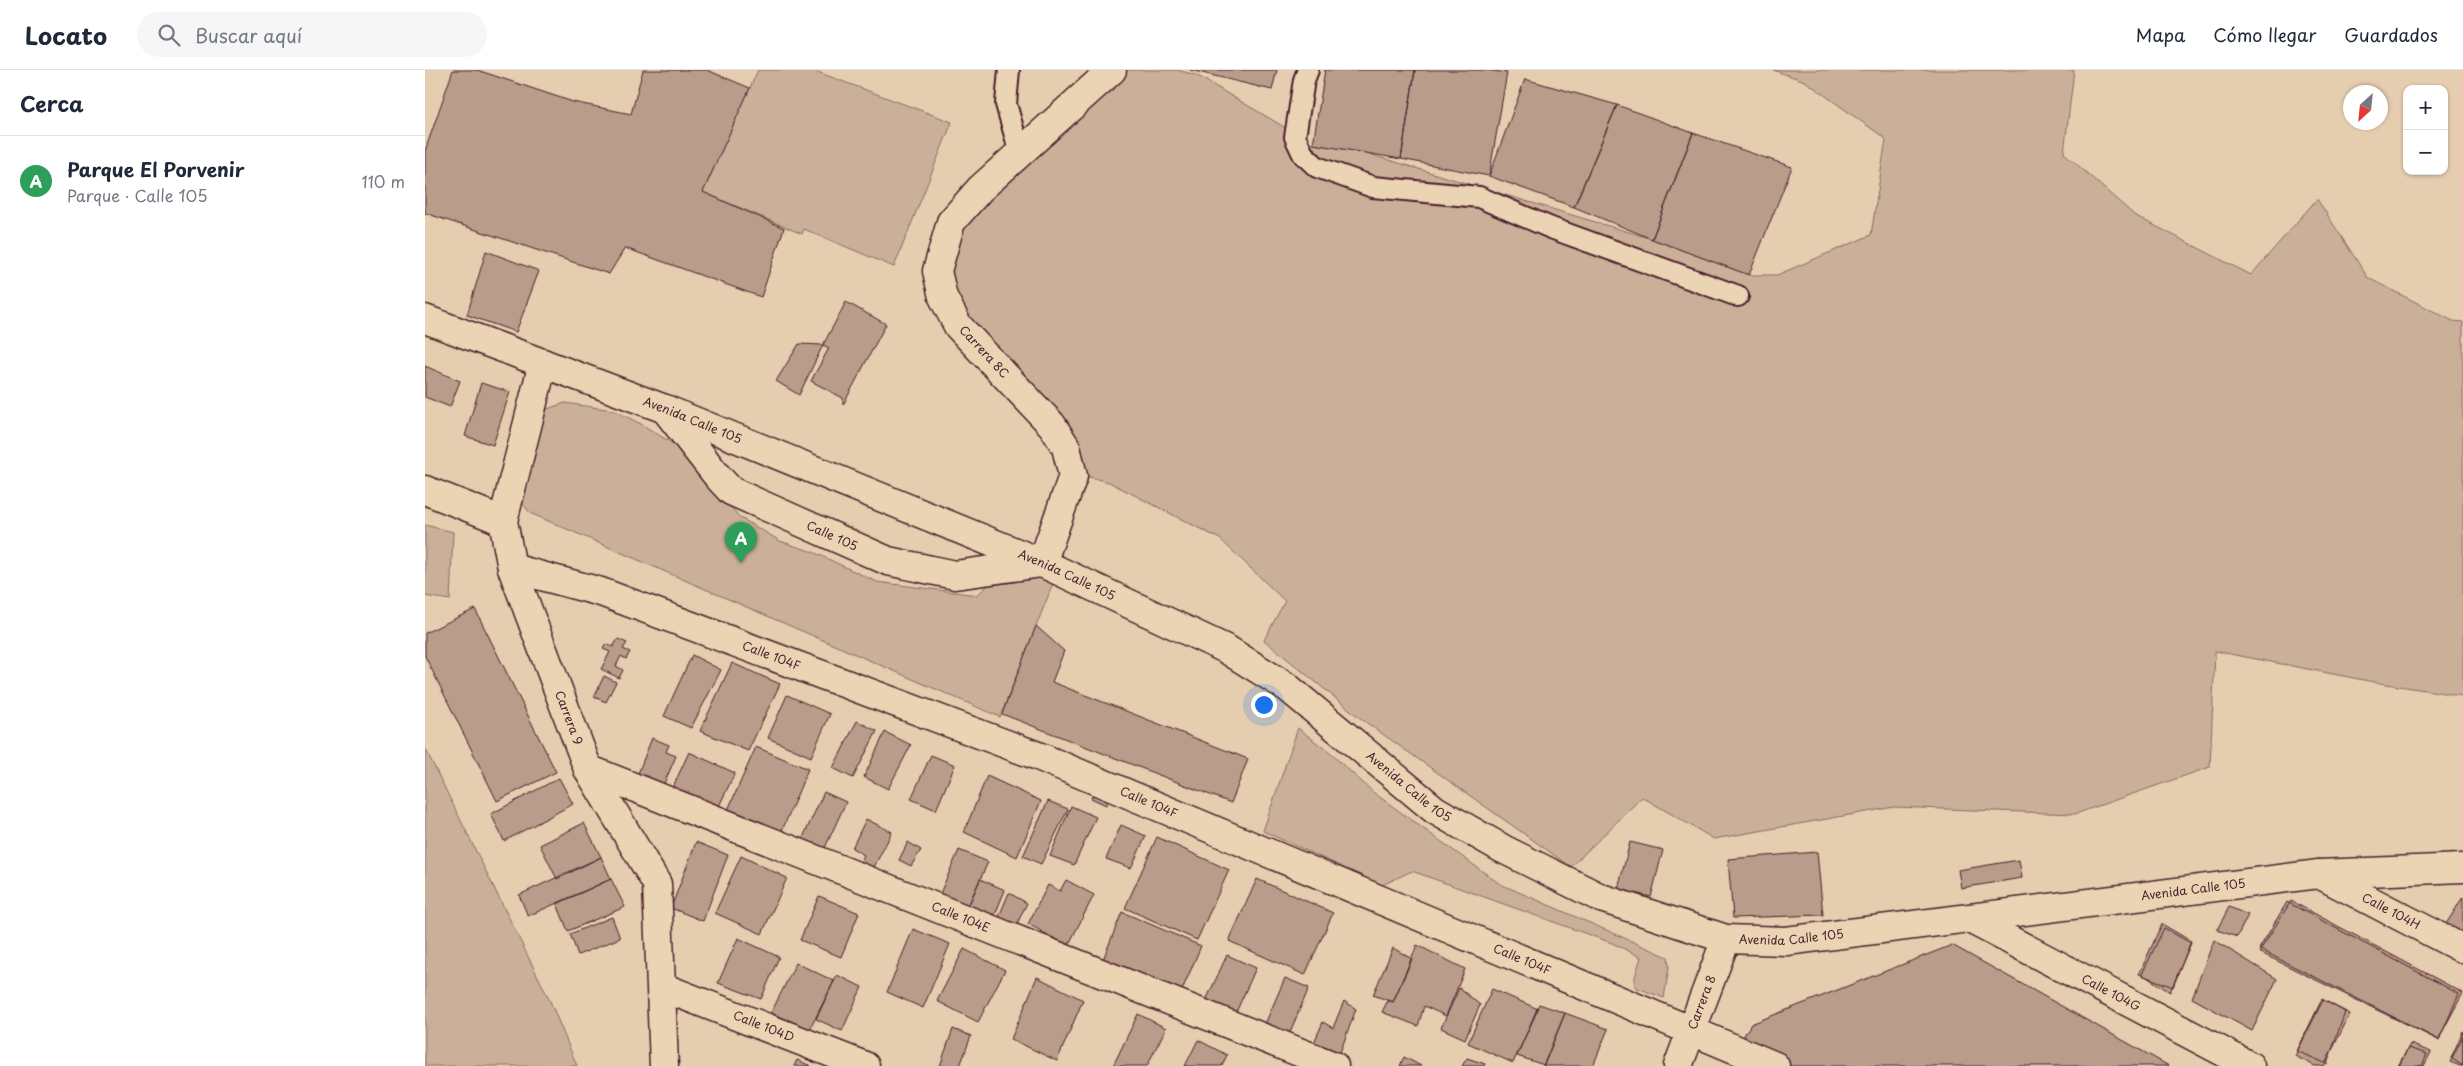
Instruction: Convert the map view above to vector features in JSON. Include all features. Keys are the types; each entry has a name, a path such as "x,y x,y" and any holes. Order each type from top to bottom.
{"street":[{"name":"Carrera 8C","path":"1041,563 1073,476 1066,446 1052,425 958,326 943,297 937,271 951,222 980,189 1112,70"},
{"name":"Avenida Calle 105","path":"425,319 665,409 1041,563 1226,649 1287,687 1435,810 1503,849 1601,898 1727,939 1786,941 2319,874 2463,868"},
{"name":"Carrera 9","path":"543,364 503,521 512,568 588,768 657,884 664,1066"},
{"name":"Calle 105","path":"665,409 731,491 887,561 955,575 1041,563"},
{"path":"425,490 503,521"},
{"name":"Calle 104F","path":"512,568 601,592 1038,756 1775,1066"},
{"name":"Calle 104E","path":"588,768 1334,1066"},
{"name":"Calle 104H","path":"2319,874 2463,949"},
{"name":"Calle 104G","path":"1970,919 2251,1066"},
{"name":"Carrera 8","path":"1678,1066 1727,939"},
{"name":"Calle 104D","path":"662,987 865,1066"}],"lane":[{"path":"1009,70 1006,104 1020,153"},
{"path":"1308,70 1304,80 1295,138 1303,154 1317,167 1373,187 1479,197 1551,228 1738,296"}],"shaded area":[{"path":"758,70 812,70 952,122 894,267 804,229 802,234 703,192"},
{"path":"1128,70 1177,70 1196,75 1313,144 1362,152 1652,239 1749,275 1777,275 1871,235 1886,139 1805,81 1773,70 2074,70 2064,153 2134,215 2251,275 2317,199 2368,278 2453,321 2463,322 2463,696 2374,682 2215,651 2210,767 2075,814 1894,807 1714,839 1642,797 1571,867 1360,718 1264,640 1285,601 1220,539 1109,482 1078,474 946,292 949,250 970,211"},
{"path":"565,403 613,410 641,424 675,445 700,468 739,517 780,541 813,552 877,582 977,595 993,581 1017,574 1056,576 1000,717 530,513 518,497 547,409"},
{"path":"425,525 453,532 450,600 425,596"},
{"path":"1298,728 1330,753 1374,793 1500,884 1668,957 1669,967 1664,998 1635,987 1635,977 1641,957 1612,943 1412,871 1382,885 1263,831"},
{"path":"425,748 550,1001 577,1066 425,1066"}],"building":[{"path":"453,70 477,70 573,102 631,114 643,70 707,70 750,88 703,192 784,228 761,297 625,248 609,274 425,213 425,151"},
{"path":"1190,70 1277,70 1272,90"},
{"path":"1325,70 1415,70 1401,159 1313,144"},
{"path":"1415,70 1487,70 1507,73 1489,176 1401,159"},
{"path":"1525,79 1617,105 1574,207 1489,176"},
{"path":"1617,105 1693,133 1652,239 1574,207"},
{"path":"1693,133 1792,167 1749,275 1652,239"},
{"path":"486,251 539,271 516,332 467,315"},
{"path":"846,302 886,324 843,405 843,398 811,381 829,348 823,345"},
{"path":"799,344 823,345 799,395 776,381"},
{"path":"425,366 460,381 450,407 425,397"},
{"path":"481,383 510,392 493,445 465,436"},
{"path":"475,609 556,772 497,801 425,656 425,633"},
{"path":"1036,626 1064,651 1052,682 1248,759 1231,803 1002,714"},
{"path":"618,639 627,643 623,649 630,652 626,659 621,656 616,666 623,670 619,678 601,669 610,652 603,649 606,644 613,647"},
{"path":"692,655 721,670 691,728 664,716"},
{"path":"732,663 780,684 748,751 700,731"},
{"path":"604,676 616,682 606,702 594,697"},
{"path":"787,695 830,714 811,757 768,738"},
{"path":"857,721 877,731 853,778 833,768"},
{"path":"885,732 911,745 888,789 864,777"},
{"path":"652,738 669,745 666,752 676,756 663,786 637,776"},
{"path":"756,747 808,769 781,833 727,812"},
{"path":"689,752 735,773 717,810 672,789"},
{"path":"931,755 955,765 936,810 911,799"},
{"path":"987,776 1041,801 1017,857 964,832"},
{"path":"559,778 573,804 504,841 491,814"},
{"path":"1095,791 1110,798 1106,805 1091,798"},
{"path":"824,792 846,802 823,852 801,842"},
{"path":"1048,801 1068,809 1041,864 1023,856"},
{"path":"1071,806 1096,817 1074,865 1050,856"},
{"path":"866,819 892,832 873,869 860,863 864,855 852,848"},
{"path":"584,823 601,857 557,879 540,845"},
{"path":"1121,825 1146,836 1131,868 1106,859"},
{"path":"1157,837 1229,870 1197,940 1125,908"},
{"path":"696,842 728,855 703,921 671,908"},
{"path":"908,842 921,850 911,866 899,860"},
{"path":"1630,842 1663,850 1651,897 1618,889"},
{"path":"959,850 988,862 966,911 938,898"},
{"path":"1817,852 1823,915 1733,918 1728,859"},
{"path":"741,856 787,878 762,934 715,913"},
{"path":"601,857 611,879 528,916 519,895"},
{"path":"2019,860 2022,878 1961,888 1958,870"},
{"path":"611,879 625,907 568,931 557,904"},
{"path":"980,879 1005,890 992,922 966,911"},
{"path":"1257,879 1333,913 1305,975 1229,941"},
{"path":"1066,880 1094,895 1068,946 1028,924 1048,885 1060,891"},
{"path":"1009,893 1027,903 1014,930 997,921"},
{"path":"819,896 859,913 841,957 800,940"},
{"path":"2463,897 2463,943 2441,932"},
{"path":"2291,901 2463,993 2438,1040 2259,952"},
{"path":"2287,902 2459,994 2439,1040 2259,949"},
{"path":"2229,907 2248,915 2237,937 2217,930"},
{"path":"1122,912 1201,946 1180,995 1102,962"},
{"path":"612,917 620,938 578,955 570,934"},
{"path":"2162,924 2191,941 2173,987 2139,974"},
{"path":"2164,928 2191,943 2170,992 2142,974"},
{"path":"913,929 950,944 923,1008 887,992"},
{"path":"738,938 779,957 761,999 718,983"},
{"path":"2214,940 2277,979 2252,1031 2192,998"},
{"path":"1417,945 1465,969 1446,1016 1424,1006 1418,1026 1382,1012 1388,1000 1393,1002"},
{"path":"1952,945 2169,1066 1785,1066 1737,1047 1751,1024"},
{"path":"1393,948 1412,959 1393,1002 1373,995"},
{"path":"964,949 1005,970 978,1022 937,1001"},
{"path":"1227,955 1256,968 1232,1021 1203,1007"},
{"path":"796,963 834,981 810,1029 771,1013"},
{"path":"837,975 862,987 842,1031 816,1019"},
{"path":"1037,977 1083,1000 1057,1061 1011,1039"},
{"path":"1285,978 1309,988 1286,1041 1262,1031"},
{"path":"1459,988 1480,1005 1465,1039 1441,1028"},
{"path":"1492,989 1538,1009 1513,1063 1468,1043"},
{"path":"2322,999 2345,1012 2327,1064 2297,1051"},
{"path":"2323,1000 2350,1014 2324,1066 2315,1066 2295,1056"},
{"path":"1344,1001 1356,1009 1338,1058 1312,1047 1323,1022 1333,1028"},
{"path":"1539,1004 1565,1013 1544,1065 1517,1056"},
{"path":"1565,1013 1608,1029 1593,1066 1543,1066"},
{"path":"1138,1014 1166,1028 1147,1066 1113,1066"},
{"path":"953,1029 971,1036 960,1066 940,1066"},
{"path":"2463,1031 2463,1066 2451,1058"},
{"path":"2463,1036 2463,1066 2460,1066 2450,1062"},
{"path":"1198,1040 1227,1055 1222,1066 1185,1066"},
{"path":"2410,1044 2431,1052 2424,1066 2399,1066"},
{"path":"2408,1048 2427,1054 2422,1066 2398,1066"},
{"path":"1404,1057 1421,1066 1400,1066"},
{"path":"1467,1058 1485,1064 1484,1066 1462,1066"},
{"path":"797,1060 811,1066 794,1066"}],"place":[{"name":"Parque El Porvenir","path":"741,563"}]}
